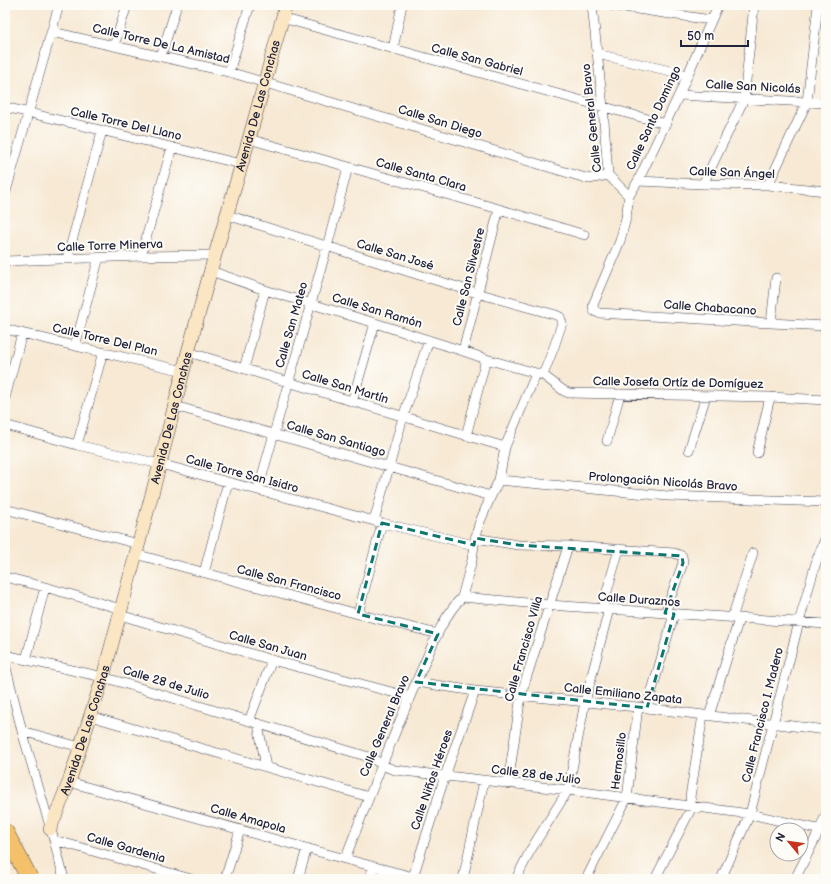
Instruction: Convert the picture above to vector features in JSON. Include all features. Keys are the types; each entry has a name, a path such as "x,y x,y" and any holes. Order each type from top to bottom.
{"highway":[{"path":"5,832 30,879"}],"street":[{"path":"5,195 59,5"},
{"path":"114,46 127,5"},
{"path":"161,56 178,5"},
{"path":"229,72 250,5"},
{"name":"Avenida De Las Conchas","path":"52,835 103,677 136,549 160,464 188,352 286,5"},
{"path":"393,49 402,5"},
{"name":"Calle General Bravo","path":"592,5 603,107 608,175 628,196"},
{"path":"610,5 711,20"},
{"name":"Calle Santo Domingo","path":"628,196 638,181 666,124 718,5"},
{"path":"703,184 744,99 754,5"},
{"path":"768,185 806,102 818,5"},
{"name":"Calle San Gabriel","path":"282,18 666,124"},
{"name":"Calle Torre De La Amistad","path":"52,32 161,56 265,82"},
{"name":"Calle San Nicolás","path":"597,54 688,75"},
{"name":"Calle San Diego","path":"265,82 589,178 608,175"},
{"name":"Calle San Nicolás","path":"679,95 826,103"},
{"name":"Calle Torre Del Llano","path":"5,107 241,164"},
{"path":"67,259 102,131"},
{"name":"Calle Santa Clara","path":"249,139 586,235"},
{"path":"142,256 172,147"},
{"name":"Calle San Mateo","path":"258,490 327,247 348,167"},
{"name":"Calle San Ángel","path":"638,181 768,185 826,190"},
{"name":"Calle Chabacano","path":"628,196 626,218 620,241 592,305 594,310 599,313 826,326"},
{"name":"Calle San Silvestre","path":"463,350 499,209"},
{"name":"Calle San José","path":"227,215 327,247 556,315 560,318 562,323 554,347 539,374"},
{"name":"Calle Torre Minerva","path":"5,261 99,257 215,255"},
{"path":"75,346 99,257"},
{"name":"Calle San Ramón","path":"211,271 265,290 539,374"},
{"path":"771,323 776,278"},
{"path":"244,369 265,290"},
{"path":"352,402 374,323"},
{"name":"Calle Torre Del Plan","path":"5,329 184,371"},
{"path":"5,398 22,333"},
{"path":"358,614 388,467 429,340"},
{"path":"77,445 103,352"},
{"name":"Calle San Martín","path":"188,352 505,447"},
{"path":"466,436 486,359"},
{"path":"462,597 472,560 479,524 499,480 505,447 539,374"},
{"name":"Calle Josefa Ortíz de Domíguez","path":"539,374 569,393 770,397 826,400"},
{"path":"607,441 620,394"},
{"path":"689,450 706,396"},
{"path":"757,453 770,397"},
{"name":"Calle San Santiago","path":"175,406 491,496"},
{"name":"Calle Torre San Isidro","path":"5,425 77,445 160,464 378,522 475,541 518,545 619,549 674,553 682,556"},
{"name":"Prolongación Nicolás Bravo","path":"499,480 668,496 826,502"},
{"path":"204,573 228,482"},
{"name":"Calle San Francisco","path":"5,509 136,549 204,573 438,634"},
{"name":"Calle Francisco I. Madero","path":"721,879 750,814 799,622 822,560 826,537"},
{"name":"Calle Francisco Villa","path":"508,784 521,695 568,546"},
{"path":"516,879 530,851 568,790 585,702 619,549"},
{"path":"655,879 692,807 690,797 706,716 753,553"},
{"name":"Hermosillo","path":"586,879 627,798 642,708 670,614 683,563 682,556"},
{"name":"Calle San Juan","path":"5,578 45,587 272,660 410,697"},
{"path":"26,660 45,587"},
{"name":"Calle General Bravo","path":"345,859 416,682 438,634 454,605 462,597"},
{"name":"Calle Duraznos","path":"462,597 670,614 826,624"},
{"name":"Calle 28 de Julio","path":"5,655 103,677 369,757 395,770 568,790 750,814 823,830"},
{"path":"266,767 254,722 272,660"},
{"path":"5,664 22,732 64,879"},
{"name":"Calle Emiliano Zapata","path":"416,682 476,691 642,708 826,730"},
{"name":"Calle Niños Héroes","path":"417,878 444,776 476,691"},
{"path":"90,716 369,797"},
{"path":"22,732 80,747"},
{"path":"463,879 484,781"},
{"name":"Calle Amapola","path":"69,782 417,878"},
{"path":"795,879 823,830 826,814"},
{"path":"225,879 240,830"},
{"name":"Calle Gardenia","path":"52,835 191,879"},
{"path":"298,879 307,848"},
{"path":"370,879 373,866"}],"highlighted area":[{"path":"382,523 474,545 475,538 518,545 682,556 683,563 665,613 674,614 647,708 416,682 438,634 358,614"}]}
